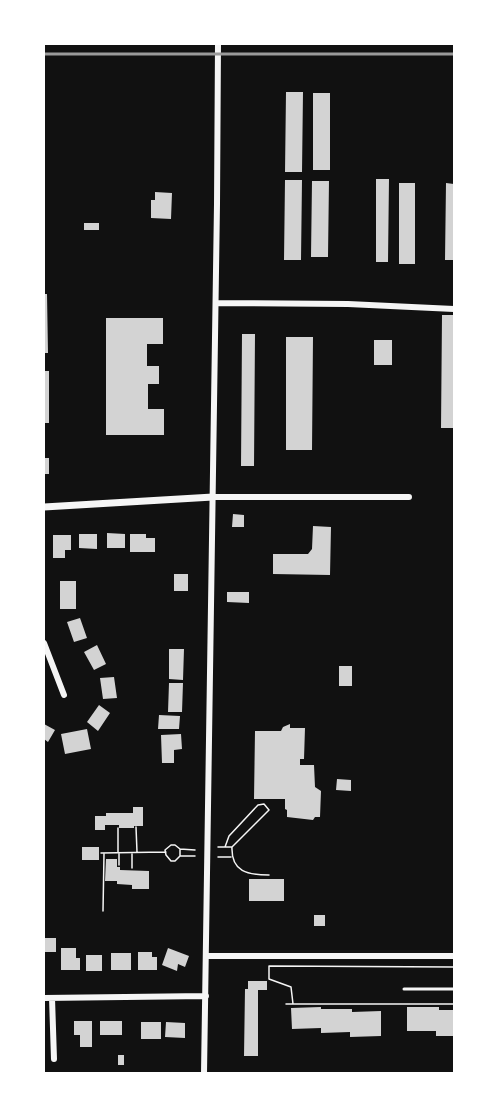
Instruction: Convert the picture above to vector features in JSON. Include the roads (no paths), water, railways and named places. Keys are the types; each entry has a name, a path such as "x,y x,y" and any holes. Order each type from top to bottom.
{"street":[{"path":"204,1074 218,44"},
{"path":"216,303 348,304 454,309"},
{"path":"44,507 213,497 409,497"},
{"path":"44,643 64,695"},
{"path":"206,956 454,956"},
{"path":"44,998 206,996"},
{"path":"52,998 54,1059"}],"lane":[{"path":"404,989 454,989"}],"railway":[{"path":"44,54 454,54"}]}
